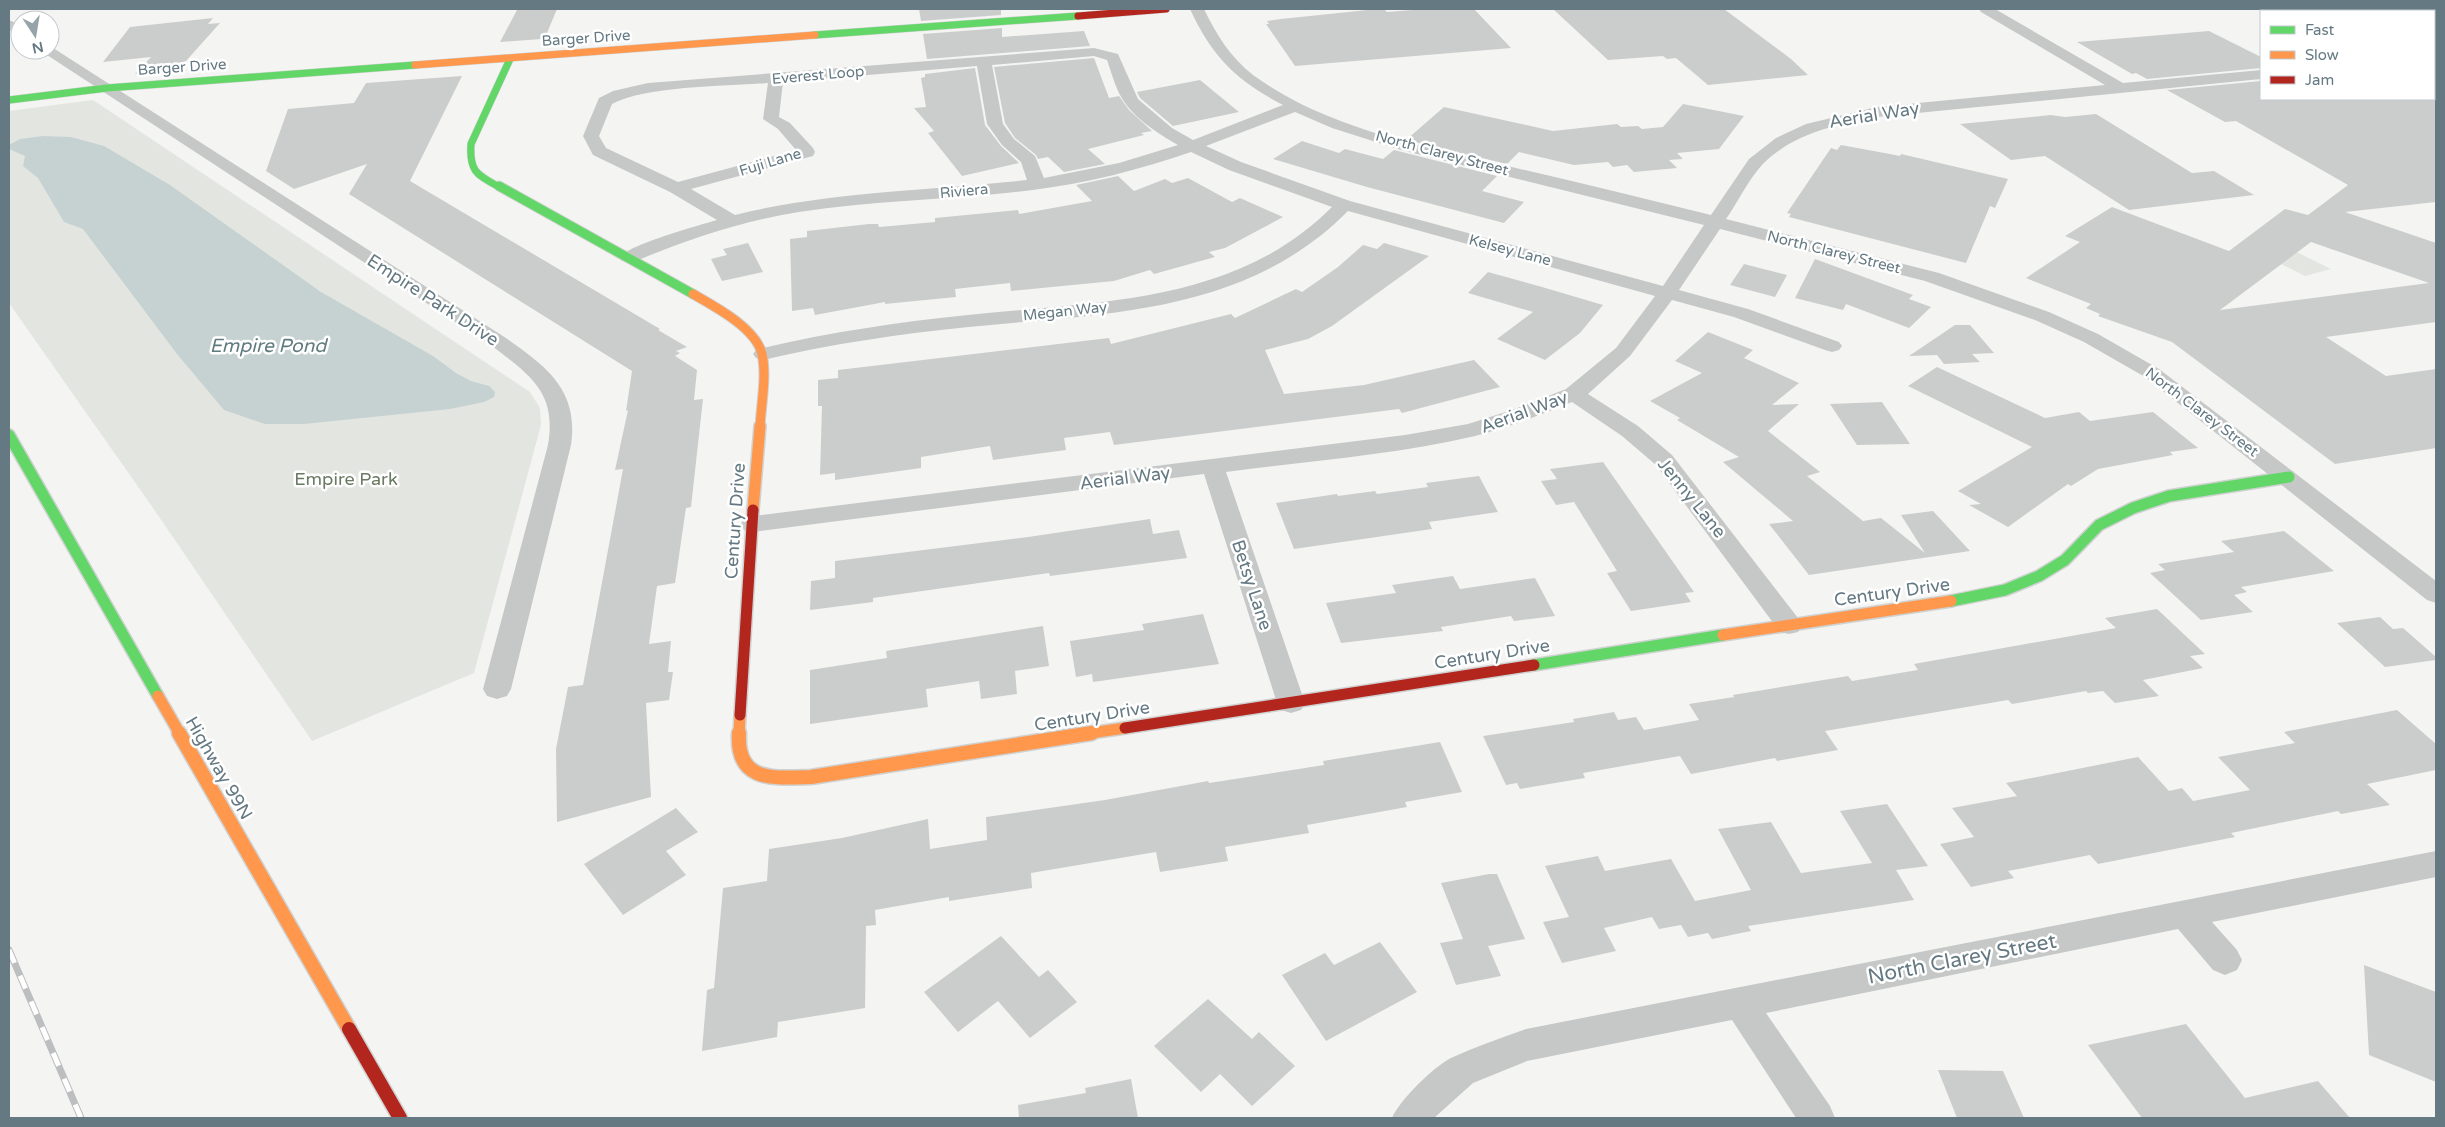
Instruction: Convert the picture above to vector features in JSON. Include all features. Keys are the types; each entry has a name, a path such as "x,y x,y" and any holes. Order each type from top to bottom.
{"street":[{"name":"Barger Drive","path":"9,100 107,88 1166,9"},
{"name":"North Clarey Street","path":"1197,9 1210,36 1232,66 1272,94 1296,106 1382,139 1932,277 2042,316 2091,338 2152,373 2289,477 2436,594"},
{"path":"1986,9 2121,88"},
{"name":"Everest Loop","path":"732,221 676,188 599,151 591,136 605,101 618,94 648,88 776,79 1080,52 1105,53 1116,62 1123,86 1132,102 1166,131 1192,146"},
{"name":"Empire Park Drive","path":"60,57 499,342 529,365 549,386 560,406 562,428 557,457 497,689"},
{"path":"510,59 471,144 470,159 476,174 498,188 629,257 726,312 744,328 763,354"},
{"path":"984,61 996,124 1008,142 1029,160 1037,184"},
{"name":"Aerial Way","path":"753,524 1405,442 1472,430 1523,414 1574,394 1623,352 1668,292 1714,221 1755,163 1770,147 1820,124 1878,112 2260,74"},
{"name":"Fuji Lane","path":"676,188 808,152 784,126 771,119 776,79"},
{"name":"Riviera","path":"629,257 667,241 732,221 790,209 1037,184 1093,175 1192,146 1296,106"},
{"name":"Kelsey Lane","path":"1192,146 1243,170 1344,205 1741,313 1832,346"},
{"name":"Megan Way","path":"763,354 847,335 1111,306 1166,297 1210,286 1252,272 1289,253 1317,233 1344,205"},
{"name":"Century Drive","path":"763,354 739,738 741,758 754,772 782,778 811,778 1789,624 1968,599 2005,590 2039,576 2065,560 2100,525 2133,508 2169,496 2289,477"},
{"name":"Jenny Lane","path":"1574,394 1630,431 1664,460 1789,624"},
{"name":"Highway 99N","path":"9,436 400,1118"},
{"name":"Betsy Lane","path":"1213,467 1291,703"},
{"name":"North Clarey Street","path":"1410,1118 1461,1071 1526,1045 2436,864"},
{"path":"2185,914 2225,960"},
{"path":"1740,1003 1817,1118"},
{"path":"391,1102 394,1118"}],"green space":[{"name":"Empire Park","path":"93,100 530,392 540,408 541,425 474,673 312,741 153,508 9,303 9,111"},
{"path":"2266,237 2331,269 2305,276 2241,244"}],"water":[{"name":"Empire Pond","path":"43,136 71,137 104,146 170,185 321,292 433,356 456,373 471,381 489,386 495,392 494,397 484,402 450,409 304,424 265,424 224,410 177,354 83,229 64,222 38,178 23,166 25,156 9,149 9,145 20,139"}],"building":[{"path":"557,9 547,33 543,34 541,39 500,42 517,10"},
{"path":"919,9 1001,9 1001,15 921,21"},
{"path":"1384,9 1387,12 1425,9 1474,9 1511,48 1295,66 1266,24 1269,24 1267,21 1281,19"},
{"path":"1553,9 1724,9 1791,59 1808,75 1708,85 1676,58 1667,59 1663,56 1608,60"},
{"path":"213,18 208,24 220,23 177,71 135,74 151,57 103,62 130,27"},
{"path":"1002,28 1002,37 1084,31 1090,46 927,59 923,34"},
{"path":"2209,31 2260,56 2260,68 2147,79 2136,73 2132,74 2077,42"},
{"path":"1094,58 1109,98 1119,96 1129,110 1152,131 1141,133 1144,135 1088,149 1105,164 1064,172 1048,157 1038,159 1036,155 1015,138 1005,123 994,67"},
{"path":"975,68 985,125 1001,146 1019,163 962,176 928,133 934,131 914,108 926,107 921,78 925,77 925,74"},
{"path":"462,76 410,181 660,329 658,330 687,347 676,351 680,353 675,356 697,370 694,400 703,399 691,507 686,508 675,583 657,586 649,644 671,641 668,672 673,672 669,700 646,703 651,797 557,822 556,749 568,687 583,685 623,469 615,470 628,410 626,411 632,371 349,194 367,164 294,189 266,171 288,109 354,103 366,83"},
{"path":"1200,80 1239,112 1173,126 1140,98 1137,92"},
{"path":"2260,81 2260,100 2436,99 2436,202 2345,212 2436,243 2436,322 2326,337 2386,376 2436,369 2436,448 2335,464 2172,342 2098,316 2100,314 2086,308 2091,304 2026,278 2080,242 2065,236 2112,207 2229,251 2285,209 2308,215 2348,185 2236,121 2225,122 2167,90","holes":["2311,242 2429,283 2220,310"]},
{"path":"1683,104 1744,116 1719,149 1677,153 1683,159 1669,160 1677,168 1634,172 1627,165 1613,167 1608,162 1574,165 1519,152 1507,164 1406,140 1444,107 1553,131 1617,124 1621,127 1638,126 1642,129 1663,127"},
{"path":"2096,114 2192,173 2214,171 2254,195 2129,210 2045,156 2011,160 1960,124 2051,115 2065,117"},
{"path":"1302,141 1339,153 1345,149 1383,159 1394,150 1497,176 1482,191 1524,202 1504,223 1367,187 1273,159"},
{"path":"1841,145 1900,156 1901,154 2008,179 1995,208 1990,206 1966,263 1789,217 1791,214 1787,213 1831,148 1837,150"},
{"path":"1118,176 1134,191 1165,179 1172,183 1188,178 1232,202 1240,198 1283,217 1225,248 1209,252 1215,257 1154,274 1150,270 1114,281 1011,291 1010,283 955,289 956,297 885,304 885,302 815,315 813,308 792,311 790,239 807,237 807,231 869,224 878,224 879,227 935,222 935,218 1018,210 1019,214 1092,201 1076,185"},
{"path":"748,243 763,272 722,281 711,259 727,255 723,249"},
{"path":"1384,243 1429,256 1332,326 1308,339 1265,350 1284,394 1364,385 1474,360 1500,387 1402,413 1399,409 1114,445 1110,432 1064,438 1066,450 993,460 990,446 921,457 921,468 835,480 835,473 820,475 822,406 818,406 818,380 838,378 838,370 1109,338 1111,344 1231,314 1235,318 1296,289 1302,292 1338,267 1363,245 1377,249"},
{"path":"1815,259 1913,295 1909,299 1931,307 1909,328 1846,304 1843,310 1795,298"},
{"path":"1744,264 1787,275 1775,297 1730,285"},
{"path":"1488,272 1603,305 1580,333 1545,360 1497,339 1533,312 1468,293"},
{"path":"1955,325 1970,325 1994,353 1972,354 1980,362 1944,364 1937,355 1909,356"},
{"path":"1708,332 1753,350 1744,358 1799,383 1772,405 1799,404 1768,431 1820,472 1807,476 1863,521 1881,518 1925,553 1901,515 1933,511 1970,551 1809,575 1769,524 1793,521 1723,462 1739,457 1677,420 1680,418 1650,401 1702,373 1675,361"},
{"path":"1937,367 2045,418 2079,412 2090,421 2153,412 2198,448 2170,452 2173,455 2098,469 2071,486 2068,484 2008,527 1969,505 1981,504 1958,491 2032,447 1908,386"},
{"path":"1882,402 1910,444 1857,445 1830,404"},
{"path":"1603,462 1694,592 1685,593 1691,602 1631,611 1607,573 1617,571 1574,502 1556,505 1541,481 1557,479 1550,469"},
{"path":"1479,476 1498,512 1429,522 1432,529 1294,549 1276,503 1337,494 1338,496 1375,491 1377,494 1428,487 1426,483"},
{"path":"1150,519 1153,534 1179,530 1187,558 1050,576 1049,573 873,598 873,602 810,610 811,581 835,578 835,561 1028,537"},
{"path":"2284,531 2334,571 2241,587 2247,592 2234,595 2253,612 2201,620 2150,573 2165,570 2158,564 2234,552 2221,541"},
{"path":"1453,576 1460,589 1535,578 1555,616 1514,621 1511,616 1441,627 1443,631 1341,643 1326,603 1396,593 1392,585"},
{"path":"2157,609 2205,654 2190,656 2203,668 2143,680 2159,696 2115,703 2103,691 2088,693 2086,691 2012,704 2008,700 1825,731 1838,750 1777,761 1775,758 1691,774 1680,756 1583,773 1585,778 1520,789 1517,783 1506,785 1483,736 1574,722 1573,719 1614,712 1618,720 1636,717 1644,730 1699,720 1689,704 1848,676 1852,681 1918,670 1914,664 2116,628 2105,618"},
{"path":"1203,614 1219,664 1093,682 1092,674 1076,677 1070,641 1144,630 1142,624"},
{"path":"2380,617 2393,629 2403,628 2436,657 2436,660 2385,667 2337,623"},
{"path":"1043,626 1049,666 1015,671 1017,694 981,699 979,681 926,689 928,707 810,724 810,670 887,658 886,651"},
{"path":"2397,710 2436,744 2436,770 2367,784 2390,805 2341,814 2338,811 2231,833 2235,837 2098,864 2090,855 2008,871 2014,878 1971,887 1940,844 1974,837 1952,808 2017,796 2006,783 2138,757 2169,791 2182,788 2193,801 2250,790 2218,757 2295,743 2284,732"},
{"path":"1440,742 1462,792 1405,802 1407,807 1307,825 1309,833 1225,847 1228,861 1160,872 1156,852 1031,873 1032,888 949,901 949,897 875,910 876,925 866,926 865,1008 778,1022 777,1037 702,1051 707,990 714,988 723,888 767,881 769,849 842,838 928,819 930,849 987,840 986,817 1105,800 1208,781 1209,783 1324,765 1323,761"},
{"path":"1887,804 1928,866 1896,870 1914,900 1748,926 1751,931 1712,939 1708,933 1688,937 1681,925 1659,929 1652,917 1604,928 1616,951 1562,963 1543,922 1569,917 1545,866 1598,856 1605,871 1671,859 1695,901 1751,890 1718,829 1771,822 1801,873 1872,863 1840,811"},
{"path":"676,808 698,832 666,851 686,875 623,915 584,864"},
{"path":"1497,874 1525,939 1488,946 1501,976 1456,985 1440,943 1463,939 1441,883"},
{"path":"1001,936 1039,977 1048,970 1077,1002 1030,1038 998,1001 958,1032 924,992"},
{"path":"1380,942 1417,992 1326,1041 1282,975 1325,953 1334,965"},
{"path":"2364,965 2436,992 2436,1082 2369,1055"},
{"path":"1208,999 1252,1039 1259,1032 1295,1066 1252,1106 1220,1074 1201,1092 1154,1046"},
{"path":"2186,1024 2245,1098 2318,1081 2350,1118 2142,1118 2088,1045"},
{"path":"1938,1070 2003,1071 2024,1118 1957,1118"},
{"path":"1131,1079 1138,1118 1019,1118 1018,1105 1086,1093 1085,1088"}],"railway":[{"path":"9,950 81,1118"}],"traffic: fast":[{"path":"815,35 1078,16"},
{"path":"510,59 471,144 470,159 476,174 693,294"},
{"path":"9,100 107,88 415,65"},
{"path":"9,435 158,696"},
{"path":"1951,601 2005,590 2039,576 2065,560 2099,525 2133,508 2169,496 2289,477"},
{"path":"1534,665 1723,635"}],"traffic: slow":[{"path":"415,65 815,35"},
{"path":"693,294 723,311 741,325 762,352 758,453 753,510"},
{"path":"1723,635 1951,601"},
{"path":"158,696 349,1029"},
{"path":"740,715 739,750 744,764 760,774 781,777 811,777 1125,728"}],"traffic: jam":[{"path":"1078,16 1166,9"},
{"path":"740,715 753,510"},
{"path":"1125,728 1534,665"},
{"path":"349,1029 400,1118"}]}
